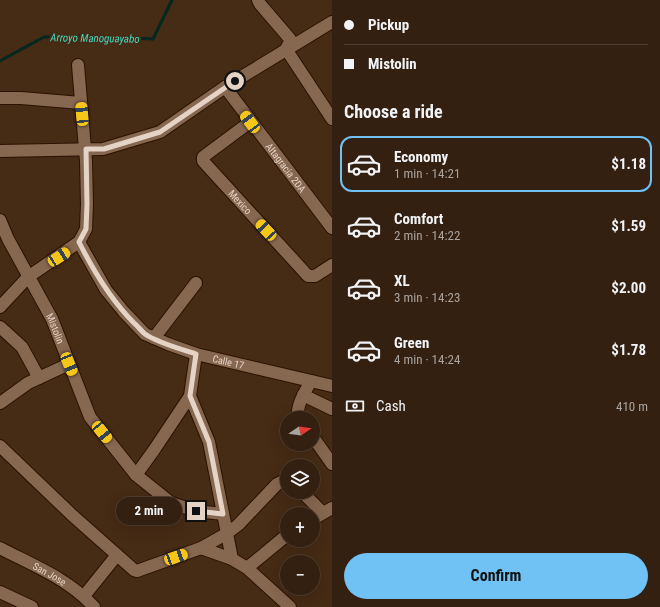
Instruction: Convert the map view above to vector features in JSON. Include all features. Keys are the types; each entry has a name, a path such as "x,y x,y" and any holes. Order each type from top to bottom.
{"street":[{"path":"258,0 290,39 286,49"},
{"path":"0,151 104,149 160,132 225,87 332,22"},
{"path":"286,49 332,119"},
{"path":"0,307 28,278 79,242 86,229 86,149 78,65"},
{"name":"Altagracia 2DA","path":"225,87 250,122 332,228"},
{"path":"0,98 21,98 81,103"},
{"name":"Mexico","path":"250,122 203,157 203,161 308,276 315,276 332,265"},
{"name":"Mistolin","path":"0,220 4,242 28,278 52,319 90,417 136,475 171,503 196,511 223,514"},
{"name":"Calle 17","path":"79,242 106,290 145,334 196,354 332,386"},
{"path":"154,338 196,283"},
{"path":"0,327 22,347 39,378"},
{"path":"136,475 190,396 196,354"},
{"path":"0,403 28,383 69,364"},
{"path":"297,411 311,381"},
{"path":"304,395 332,409"},
{"path":"190,396 209,442 232,560"},
{"path":"0,446 72,515 134,570 139,571 201,548 226,534 238,525 280,482"},
{"path":"320,447 332,464"},
{"path":"309,499 323,514"},
{"path":"247,568 280,541"},
{"name":"San Jose","path":"0,548 64,582 84,596 94,607"},
{"path":"201,548 232,560 247,568 290,607"},
{"path":"84,596 117,555"},
{"path":"0,592 32,607"}],"waterway":[{"name":"Arroyo Manoguayabo","path":"0,61 44,37 90,36 153,39 172,0"}],"route":[{"path":"196,511 223,514 209,442 190,396 196,354 145,334 106,290 87,257 79,242 86,229 86,149 104,149 160,132 235,81"}]}
